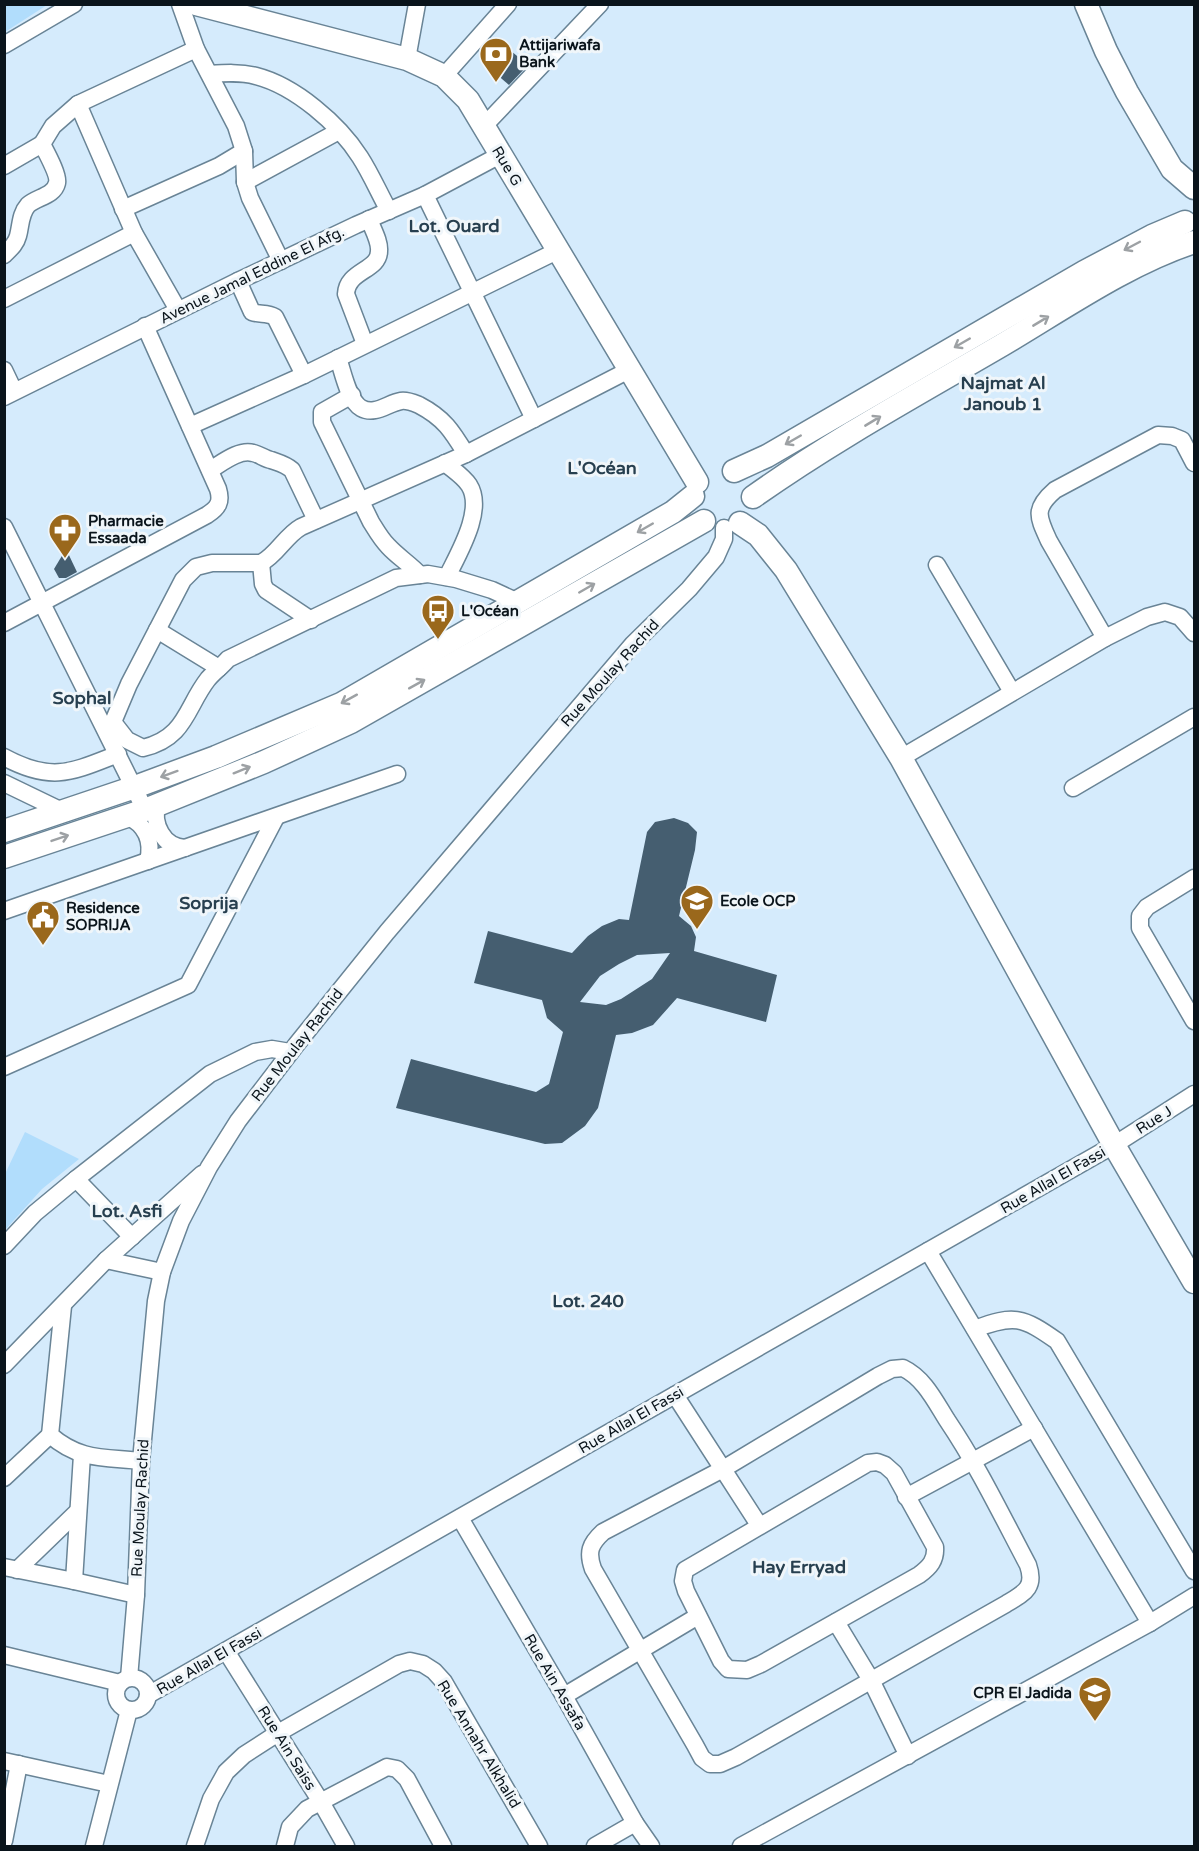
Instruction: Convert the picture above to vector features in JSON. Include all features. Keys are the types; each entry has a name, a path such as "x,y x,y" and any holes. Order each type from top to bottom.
{"main road":[{"name":"Rue G","path":"196,4 407,59 444,76 468,100 484,126 631,369 695,489"},
{"path":"1086,4 1127,92 1172,169 1194,188"},
{"path":"1191,235 1187,207 1194,198"},
{"path":"734,471 767,456 1084,272 1152,236 1191,235"},
{"path":"753,497 811,457 1191,235"},
{"path":"4,831 216,757 342,704 673,512 707,473 725,469 734,471 747,481 753,497 750,511 351,722 264,762 143,810 4,857"},
{"path":"695,489 694,505 698,514 758,535 786,570 901,758 1114,1145 1194,1282"}],"street":[{"path":"4,45 74,4"},
{"path":"180,4 196,49 236,126 244,151 245,182 250,198 281,261"},
{"path":"407,59 417,4"},
{"path":"444,76 508,4"},
{"path":"484,126 600,4"},
{"path":"4,166 42,144 53,126 78,104 196,49"},
{"path":"210,74 256,75 285,87 310,104 339,131 360,156 388,211"},
{"path":"78,104 134,233 178,310"},
{"path":"245,182 339,131"},
{"path":"4,255 13,247 18,236 23,212 29,204 51,193 57,184 57,176 42,144"},
{"path":"123,209 219,165 244,151"},
{"name":"Avenue Jamal Eddine El Afg.","path":"9,394 238,281 425,195 500,155"},
{"path":"425,195 470,292 534,419"},
{"path":"365,344 346,294 346,285 351,278 372,264 378,257 380,250 369,219"},
{"path":"4,299 134,233"},
{"path":"190,426 304,375 559,250"},
{"path":"238,281 252,312 259,315 268,313 275,317 304,375"},
{"path":"4,623 216,508 220,496 210,470 145,326"},
{"path":"339,358 352,395 360,407 370,411 402,401 413,403 430,411 449,426 466,454"},
{"path":"111,729 129,684 183,580 196,567 221,562 261,563 267,560 292,532 466,454 631,369"},
{"path":"4,370 9,394"},
{"path":"352,395 326,409 322,412 321,418 371,522 385,542 409,562 420,575"},
{"path":"1105,638 1049,541 1039,510 1043,500 1055,490 1158,435 1172,436 1182,440 1194,463"},
{"path":"210,470 230,458 247,452 286,465 292,470 316,520"},
{"path":"445,463 470,486 474,497 470,529 447,578"},
{"name":"Rue Moulay Rachid","path":"125,1681 136,1595 141,1461 151,1348 162,1272 181,1221 209,1167 238,1121 290,1052 387,932 485,820 564,724 633,644 689,589 716,557 724,539 723,524"},
{"path":"4,527 111,729 118,754 135,787 143,810 171,844 177,848 185,848"},
{"path":"261,563 262,584 266,590 311,620"},
{"path":"937,565 1012,692"},
{"path":"111,729 143,748 158,745 174,732 187,716 207,680 228,659 396,579 428,574 492,590 518,602"},
{"path":"901,758 1105,638 1147,617 1165,612 1180,616 1194,633"},
{"path":"157,630 219,668"},
{"path":"1073,788 1194,717"},
{"path":"4,757 17,764 55,773 74,771 118,754"},
{"path":"4,911 397,774"},
{"path":"4,783 62,811"},
{"path":"143,810 136,820 148,835 150,850 148,861"},
{"path":"4,1067 188,985 276,817"},
{"path":"1194,878 1147,907 1140,916 1140,928 1194,1021"},
{"path":"4,1246 35,1214 76,1179 210,1074 255,1052 272,1049 290,1052"},
{"name":"Rue J","path":"1114,1145 1194,1094"},
{"name":"Rue Allal El Fassi","path":"148,1695 1114,1145"},
{"path":"4,1365 106,1260 209,1167"},
{"path":"76,1179 132,1237"},
{"path":"928,1251 1150,1623"},
{"path":"106,1260 162,1272"},
{"path":"4,1478 50,1435 63,1306"},
{"path":"975,1329 996,1321 1015,1319 1033,1324 1057,1341 1194,1571"},
{"path":"903,1368 912,1372 924,1384 974,1461 1028,1565 1031,1582 1026,1592 1006,1604 736,1757 720,1764 710,1764 702,1758 694,1745 593,1569 589,1549 603,1532 723,1469 878,1376 892,1369 903,1368"},
{"path":"675,1395 759,1525"},
{"path":"906,1497 1034,1428"},
{"path":"50,1435 64,1447 82,1455 141,1461"},
{"path":"74,1581 82,1455"},
{"path":"868,1463 885,1464 894,1473 906,1497 935,1546 936,1555 933,1562 919,1575 747,1670 728,1669 721,1662 683,1581 685,1570 868,1463"},
{"path":"11,1568 78,1511"},
{"name":"Rue Ain Assafa","path":"460,1518 635,1823 651,1846"},
{"path":"11,1568 136,1595"},
{"path":"750,1844 1150,1623 1194,1596"},
{"path":"564,1696 698,1616"},
{"path":"836,1622 871,1680 908,1756"},
{"name":"Rue Ain Saiss","path":"226,1651 346,1846"},
{"path":"4,1655 125,1681 135,1678 145,1684 148,1695 139,1708 129,1710 116,1698 116,1692 125,1681"},
{"name":"Rue Annahr Alkhalid","path":"195,1846 211,1799 226,1772 244,1755 399,1664 410,1661 423,1664 434,1671 444,1683 539,1846"},
{"path":"94,1846 129,1710"},
{"path":"4,1841 12,1762 109,1784"},
{"path":"285,1846 290,1827 307,1809 387,1767 397,1769 406,1779 443,1846"},
{"path":"596,1846 635,1823"}],"shaded area":[{"path":"5,4 47,4 47,5 5,32"},
{"path":"25,1132 79,1159 42,1189 5,1230 5,1174"}],"building":[{"path":"505,46 528,65 509,85 488,67"},
{"name":"Pharmacie Essaada","path":"66,549 77,572 66,578 59,578 54,569"},
{"path":"674,818 688,823 697,832 695,850 679,916 691,926 696,937 694,951 777,975 766,1022 677,998 653,1025 632,1033 616,1035 598,1108 585,1126 562,1143 545,1144 396,1108 411,1059 536,1092 549,1084 563,1032 547,1018 542,1000 474,983 488,931 572,953 588,936 602,926 619,919 629,920 647,832 655,822","holes":["670,953 652,979 621,999 606,1005 580,1002 600,976 619,964 637,955"]}],"place":[{"name":"Attijariwafa Bank","path":"496,83"},
{"name":"Pharmacie Essaada","path":"65,559"},
{"name":"L'Océan","path":"438,640"},
{"name":"Ecole OCP","path":"697,930"},
{"name":"Residence SOPRIJA","path":"43,946"},
{"name":"CPR El Jadida","path":"1095,1722"}],"district":[{"name":"Lot. Ouard","path":"454,226"},
{"name":"Najmat Al Janoub 1","path":"1003,394"},
{"name":"L'Océan","path":"602,468"},
{"name":"Sophal","path":"82,698"},
{"name":"Soprija","path":"209,903"},
{"name":"Lot. Asfi","path":"127,1211"},
{"name":"Lot. 240","path":"588,1301"},
{"name":"Hay Erryad","path":"799,1567"}]}
